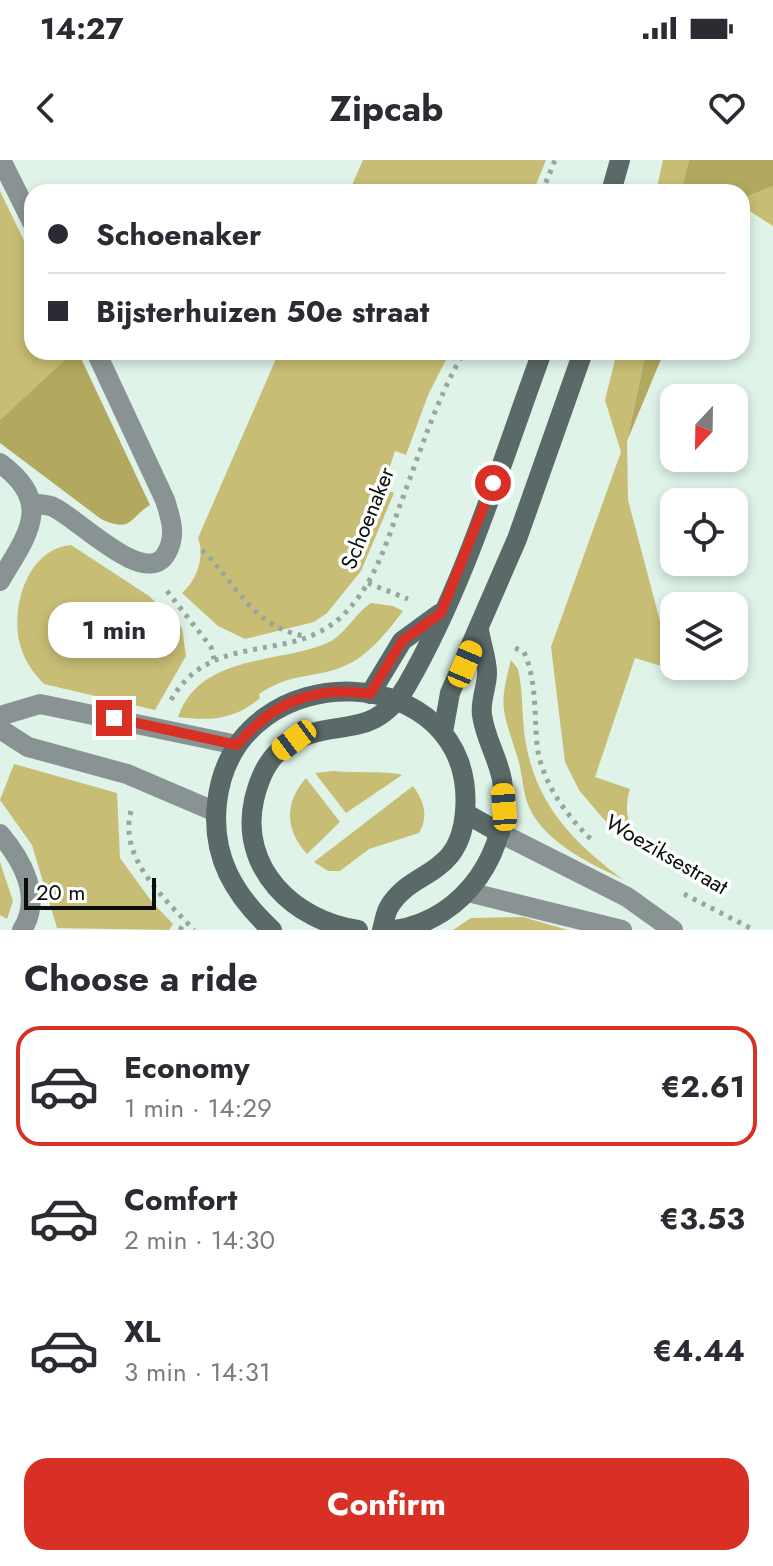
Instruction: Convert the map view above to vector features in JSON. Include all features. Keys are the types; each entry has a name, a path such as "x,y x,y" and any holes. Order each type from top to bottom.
{"main road":[{"path":"613,184 620,160"},
{"path":"358,930 318,924 294,906 267,876 255,855 251,827 256,790 276,754 294,740 317,731 360,726 378,720 396,701 465,558 539,360"},
{"path":"443,732 450,693 528,511 580,360"},
{"path":"370,694 402,641 441,613"},
{"path":"405,929 431,919 468,892 488,864 500,833 502,780 485,730 482,702 487,674 479,630"},
{"path":"272,930 235,889 218,850 216,812 225,766 237,745 273,710 295,698 345,690 396,701 421,712 443,732 458,762 465,813 457,842 436,872 396,899 388,909 382,930"},
{"path":"216,812 251,827"},
{"path":"465,813 500,833"}],"street":[{"path":"1,160 24,206"},
{"path":"33,503 52,507 107,545 149,565 160,562 167,553 172,538 172,522 100,360"},
{"path":"0,463 16,476 33,503 33,523 27,538 0,581"},
{"path":"0,716 40,704 237,745"},
{"path":"0,729 28,747 140,780 216,812"},
{"path":"500,833 627,897 673,930"},
{"path":"0,834 16,854 30,888 31,907 22,930"},
{"path":"468,892 622,930"}],"path":[{"path":"545,184 555,160"},
{"name":"Schoenaker","path":"149,565 211,647 214,659 309,637 340,618 368,583 381,558 445,385 459,360"},
{"path":"172,522 217,565 263,620 286,633 309,637"},
{"path":"368,583 441,613"},
{"name":"Woeziksestraat","path":"479,630 524,652 533,673 538,749 550,782 576,825 599,846"},
{"path":"140,780 128,823 130,845 151,882 194,930"},
{"name":"Woeziksestraat","path":"679,892 754,930"},
{"path":"180,930 185,921"}],"shaded area":[{"path":"363,160 546,160 536,184 352,184"},
{"path":"663,160 689,160 683,184 658,184"},
{"path":"689,160 773,160 773,186 750,196 750,184 683,184"},
{"path":"773,186 773,226 750,211 750,196"},
{"path":"0,191 24,240 24,360 64,360 0,420"},
{"path":"64,360 82,360 150,505 124,524 101,519 0,443 0,420"},
{"path":"276,360 446,360 428,395 406,455 395,451 383,488 394,493 361,571 327,613 314,622 245,639 218,626 182,593 196,575 201,553 198,538"},
{"path":"615,360 644,360 627,441 628,500 660,621 660,666 635,658 595,777 630,789 627,809 630,825 652,855 616,832 600,815 579,790 565,762 551,647 621,452 605,400"},
{"path":"644,360 661,360 627,441"},
{"path":"71,545 149,596 182,628 186,656 155,710 44,684 25,658 20,646 18,625 21,594 34,567 44,556"},
{"path":"371,603 393,606 403,611 366,653 347,665 279,683 231,715 212,719 178,717 188,697 203,682 240,665 325,644 338,636"},
{"path":"511,660 518,669 525,739 541,790 562,824 624,880 566,848 532,814 504,709 504,689"},
{"path":"14,764 117,793 120,858 152,902 173,924 169,930 57,928 32,845 0,800"},
{"path":"333,771 402,775 346,813 315,773"},
{"path":"306,778 340,822 307,854 294,836 290,816 294,797"},
{"path":"413,786 424,809 424,821 419,833 369,849 340,871 328,871 314,862"},
{"path":"0,862 13,901 7,919 0,915"},
{"path":"523,917 568,930 453,930 471,918"}],"route":[{"path":"114,718 171,733 237,745 253,725 295,698 345,690 370,694 402,641 441,613 493,483"}]}
